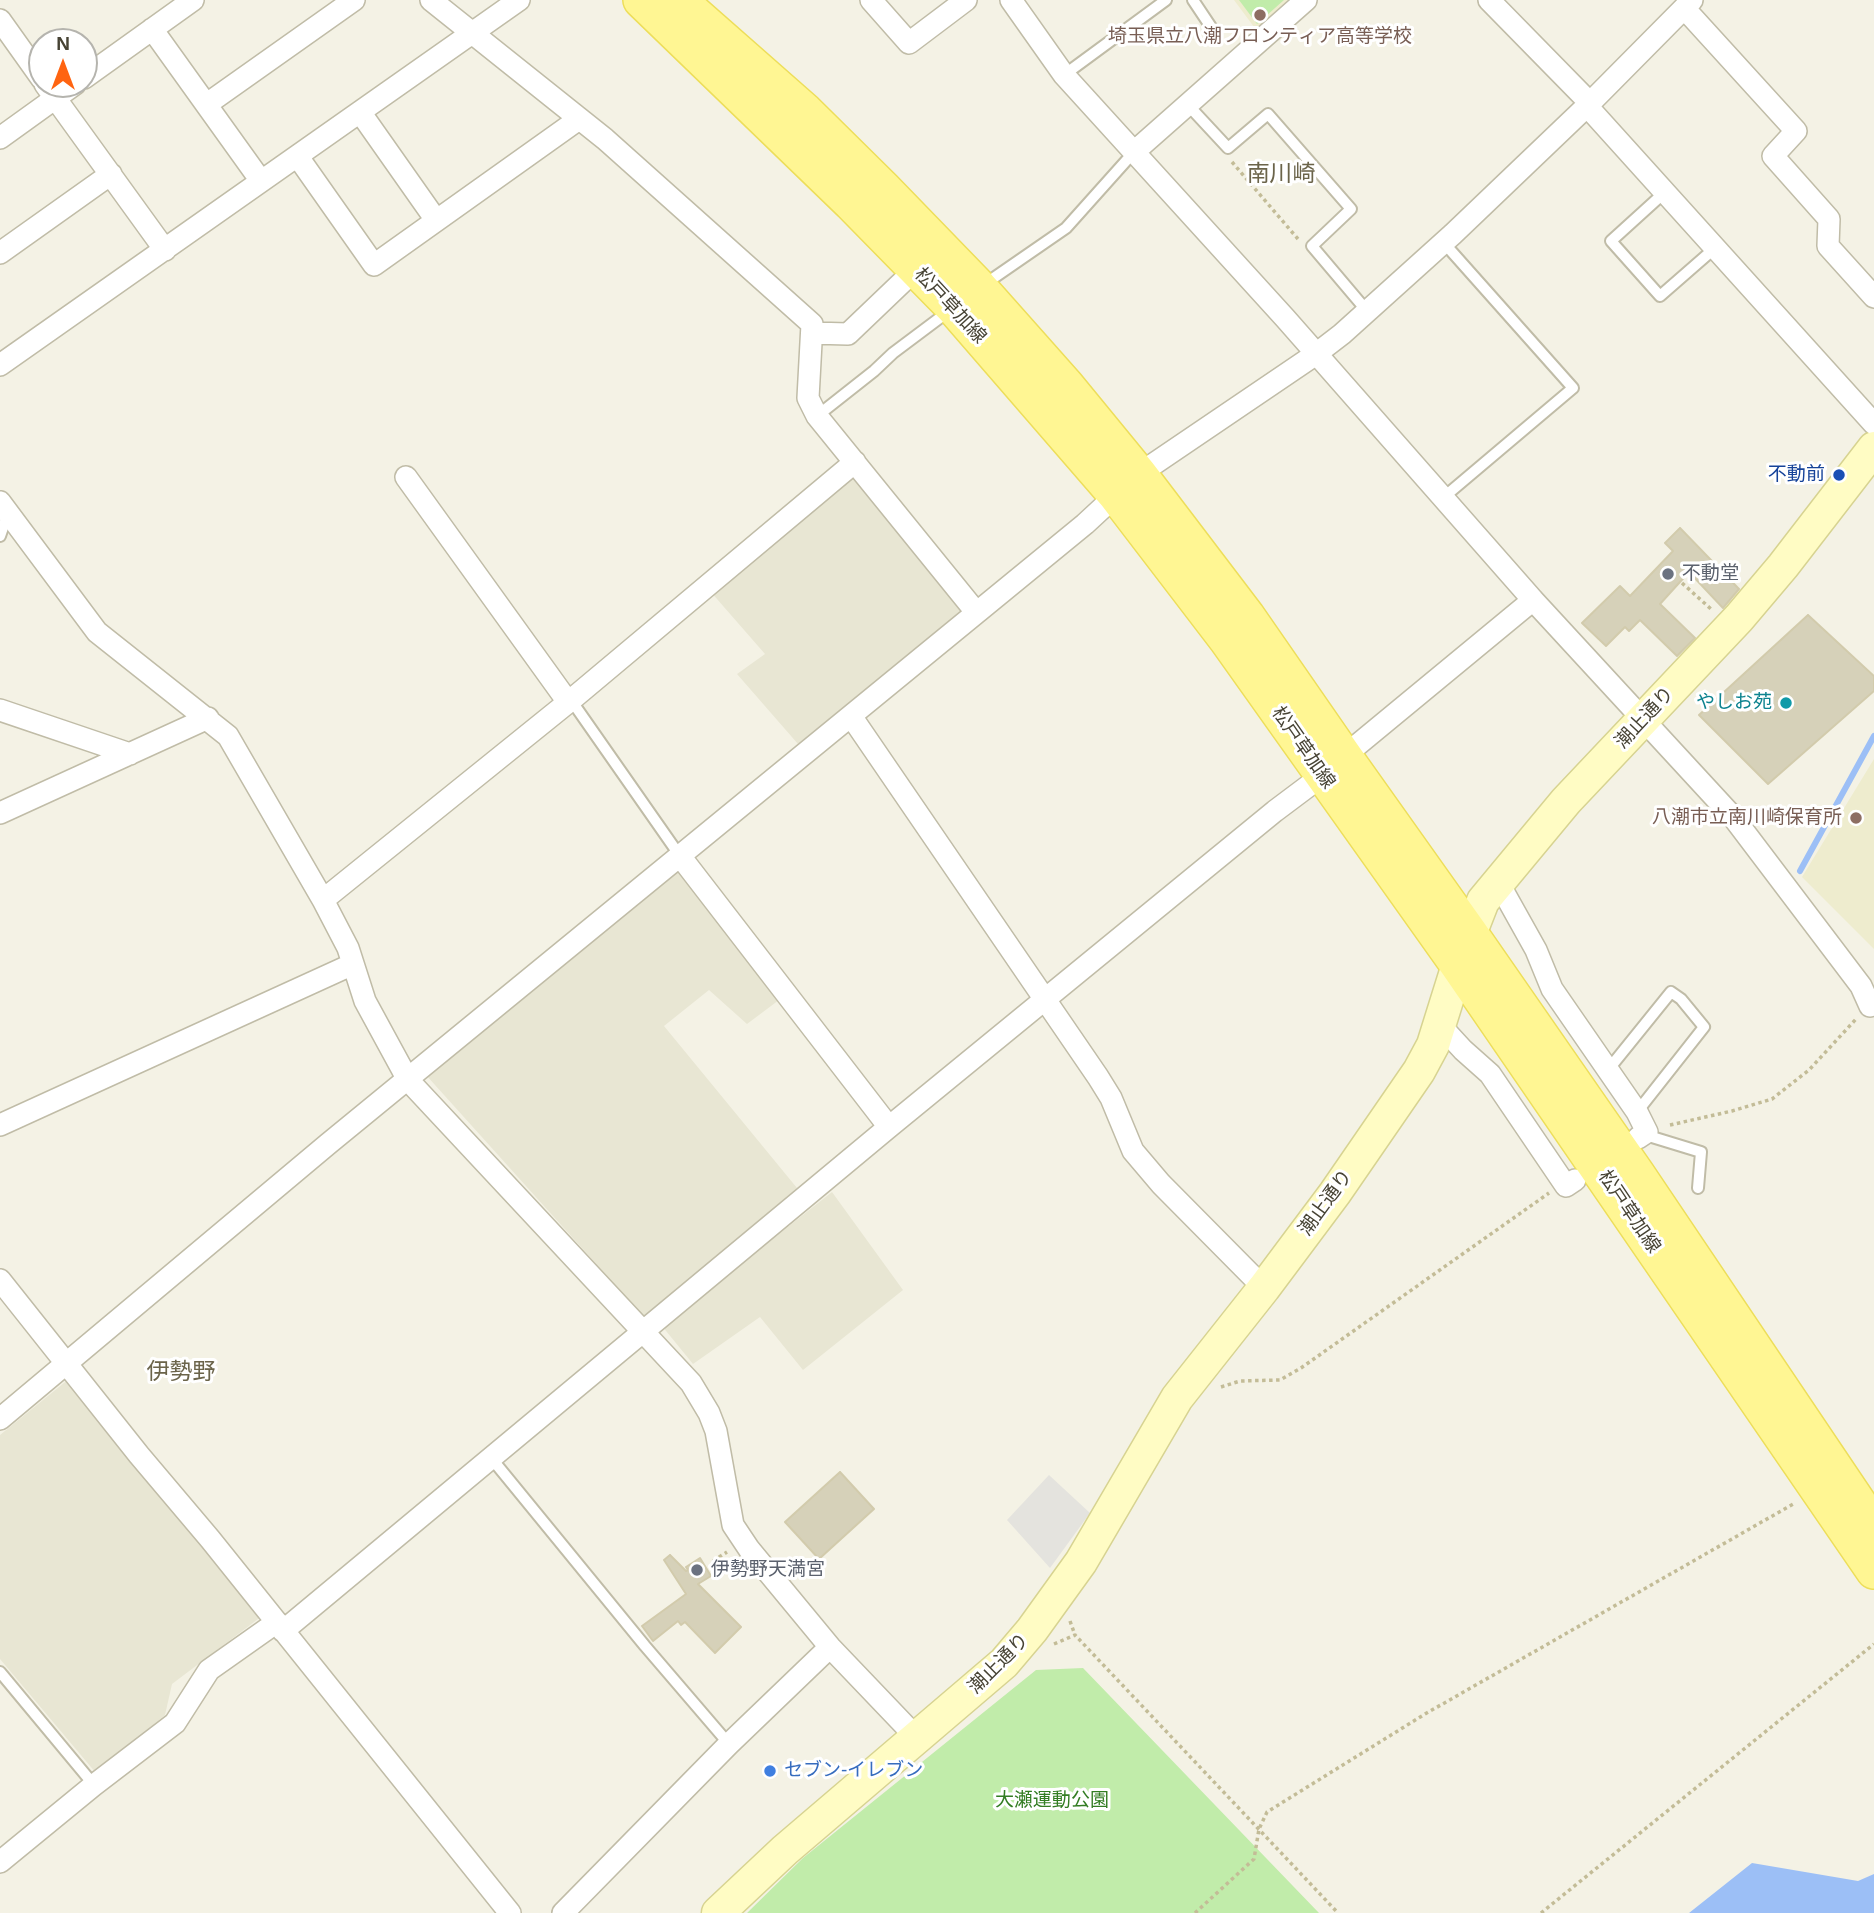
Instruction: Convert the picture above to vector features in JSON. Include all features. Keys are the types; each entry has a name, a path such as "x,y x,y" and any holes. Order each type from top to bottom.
{"main road":[{"name":"松戸草加線","path":"641,0 759,112 916,269 966,298"},
{"name":"松戸草加線","path":"679,0 805,111 1128,484 1227,640 1469,932 1874,1571"},
{"name":"松戸草加線","path":"1333,766 1458,965 1625,1182 1874,1526"}],"street":[{"path":"98,68 192,0"},
{"path":"206,104 354,0"},
{"path":"431,0 606,139 812,324 808,398 817,416 976,612"},
{"path":"0,365 519,0"},
{"path":"871,0 909,43 966,0"},
{"path":"1012,0 1064,75 1444,497 1533,600 1733,817 1807,912 1868,982 1870,1006"},
{"path":"1134,152 1306,0"},
{"path":"1489,0 1589,105 1874,424"},
{"path":"0,1419 328,1144 1085,524 1128,484 1316,354 1444,243 1589,105 1688,4 1796,131 1773,156 1829,219 1828,246 1874,297"},
{"path":"0,20 28,59"},
{"path":"152,29 261,181"},
{"path":"0,138 43,98"},
{"path":"55,98 165,250"},
{"path":"360,111 436,220"},
{"path":"298,157 374,265 579,119"},
{"path":"0,253 111,174"},
{"path":"812,333 848,334 916,269"},
{"name":"潮止通り","path":"718,1913 785,1850 1004,1663 1032,1630 1082,1562 1177,1398 1335,1193 1419,1071 1433,1045 1469,932 1483,901 1566,801 1731,627 1783,566 1874,448"},
{"path":"323,900 570,701 855,462"},
{"path":"406,477 570,701"},
{"path":"4,508 97,632 228,736 323,900 348,948 365,1001 408,1080 691,1383 709,1413 716,1431 733,1525 749,1549 830,1647 916,1737"},
{"path":"3,1854 175,1723 209,1670 280,1627 492,1459 889,1127 1533,600"},
{"path":"0,710 130,754"},
{"path":"851,716 1104,1088 1125,1135 1147,1170 1264,1288"},
{"path":"0,813 208,718"},
{"path":"680,856 889,1127"},
{"path":"1498,882 1536,950 1552,989 1637,1112 1643,1135"},
{"path":"0,1125 353,964"},
{"path":"1440,1025 1490,1074 1571,1183"},
{"path":"0,1280 510,1913"},
{"path":"563,1913 729,1744 830,1647"}],"lane":[{"path":"1064,75 1166,0"},
{"path":"1193,0 1211,27"},
{"path":"1188,105 1228,148 1268,114 1351,209 1312,246 1367,311"},
{"path":"817,416 893,353 1066,228 1134,152"},
{"path":"1665,192 1611,241 1660,296 1715,248"},
{"path":"1444,243 1573,388 1444,497"},
{"path":"0,536 4,508"},
{"path":"570,701 680,856"},
{"path":"1608,1070 1671,992 1681,999 1704,1027 1637,1112"},
{"path":"1643,1135 1701,1152 1698,1188"},
{"path":"492,1459 729,1744"},
{"path":"0,1672 94,1785"}],"path":[{"path":"1228,148 1227,157 1302,244 1312,246"},
{"path":"1682,583 1731,627"},
{"path":"1643,1135 1659,1127 1694,1121 1772,1099 1808,1070 1870,1006"},
{"path":"1218,1388 1240,1381 1280,1380 1556,1188 1571,1183"},
{"path":"1195,1913 1254,1859 1259,1829 1267,1812 1425,1714 1795,1503"},
{"path":"1043,1649 1076,1635 1338,1913"},
{"path":"1541,1913 1874,1644"}],"shaded area":[{"name":"埼玉県立八潮フロンティア高等学校","path":"1234,0 1291,0 1257,31"},
{"path":"851,474 964,612 798,744 737,674 765,654 710,591"},
{"name":"八潮市立南川崎保育所","path":"1874,759 1874,949 1802,877"},
{"path":"678,867 779,1000 747,1024 709,990 664,1026 797,1188 644,1317 426,1075"},
{"path":"832,1192 903,1290 803,1370 760,1317 693,1364 662,1326"},
{"path":"70,1378 262,1616 172,1684 165,1715 96,1773 0,1659 0,1435"},
{"path":"1049,1475 1090,1513 1050,1568 1007,1520"}],"green space":[{"name":"埼玉県立八潮フロンティア高等学校","path":"1239,0 1284,0 1257,24"},
{"name":"大瀬運動公園","path":"1083,1668 1319,1913 747,1913 803,1858 1036,1670"}],"water":[{"path":"1752,1863 1858,1881 1874,1874 1874,1913 1689,1913"}],"building":[{"path":"1680,528 1739,589 1723,608 1689,572 1660,604 1695,638 1677,656 1640,620 1629,631 1625,627 1606,646 1582,623 1620,586 1630,596 1673,551 1665,543"},
{"name":"やしお苑","path":"1808,615 1874,676 1874,691 1768,784 1699,715"},
{"path":"840,1472 874,1509 819,1559 785,1522"},
{"path":"670,1555 686,1571 686,1567 700,1558 711,1576 698,1584 741,1627 715,1653 685,1622 681,1625 678,1621 653,1641 642,1626 686,1594 664,1560"}],"waterway":[{"path":"1800,871 1874,736"}],"place":[{"name":"埼玉県立八潮フロンティア高等学校","path":"1260,15"},
{"name":"不動前","path":"1839,475"},
{"name":"不動堂","path":"1668,574"},
{"name":"やしお苑","path":"1786,703"},
{"name":"八潮市立南川崎保育所","path":"1856,818"},
{"name":"伊勢野天満宮","path":"697,1570"},
{"name":"セブン-イレブン","path":"770,1771"}],"district":[{"name":"南川崎","path":"1281,175"},
{"name":"伊勢野","path":"181,1373"}]}
